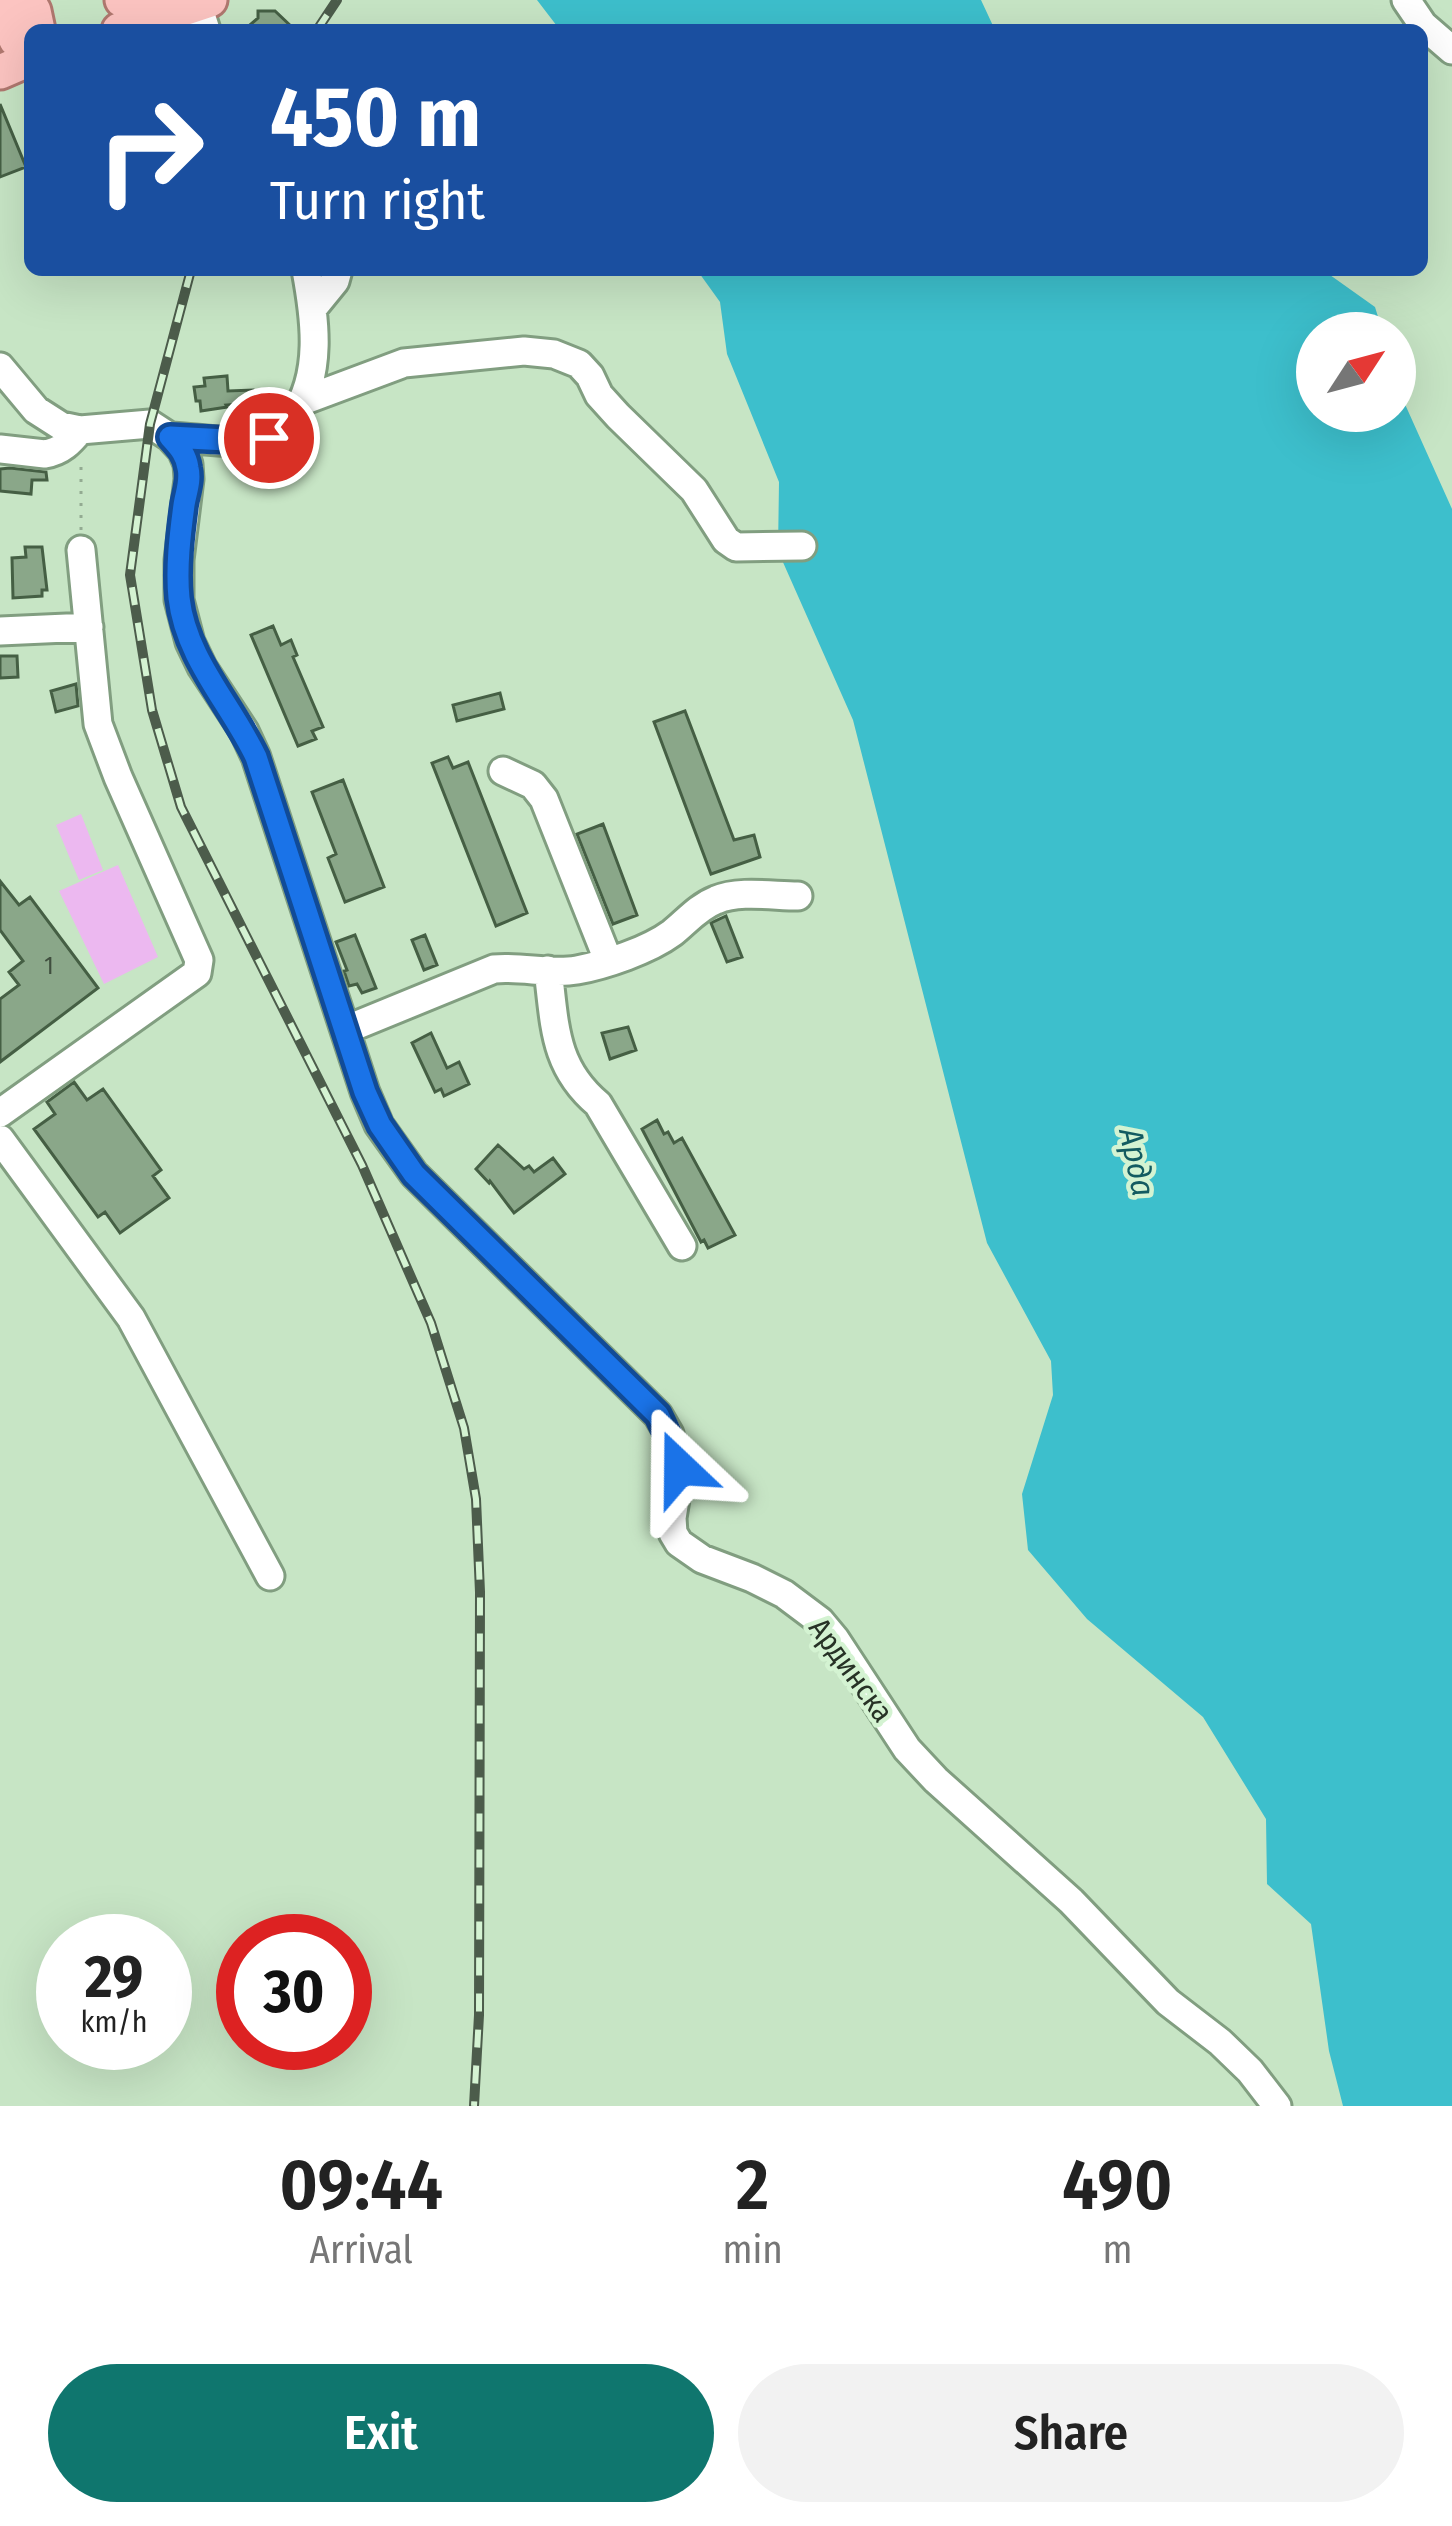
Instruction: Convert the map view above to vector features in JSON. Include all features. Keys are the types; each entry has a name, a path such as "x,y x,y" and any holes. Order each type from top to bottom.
{"main road":[{"path":"122,0 198,12"},
{"path":"0,7 24,49"},
{"path":"145,24 198,12"}],"street":[{"path":"1428,29 1452,50"},
{"path":"0,367 36,410 61,427 80,430 150,424 170,437 269,438 286,427 305,400 314,346 307,276"},
{"path":"313,308 336,276"},
{"path":"305,400 404,363 524,351 554,355 579,364 618,416 694,490 726,540 736,547 802,546"},
{"path":"0,448 53,453 67,446 80,430"},
{"name":"Ардинска","path":"170,437 188,464 179,600 190,642 256,757 365,1092 396,1151 658,1415 680,1468 671,1518 679,1543 702,1559 784,1594 820,1621 908,1749 936,1780 1071,1901 1168,2002 1220,2042 1277,2106"},
{"path":"0,1113 197,973 199,960 98,724 81,550"},
{"path":"0,631 88,627"},
{"path":"503,771 532,784 544,800 608,960"},
{"path":"346,1030 494,969 579,970 651,946 720,897 798,896"},
{"path":"548,970 560,1054 582,1090 598,1104 682,1246"},
{"path":"0,1138 131,1318 270,1576"}],"path":[{"path":"81,466 81,550"}],"shaded area":[{"path":"81,814 103,870 79,880 56,825"},
{"path":"118,865 158,957 104,984 59,891"}],"water":[{"path":"537,0 981,0 992,24 555,24"},
{"name":"Арда","path":"701,276 1331,276 1375,307 1377,312 1296,312 1296,432 1416,429 1452,509 1452,2106 1343,2106 1329,2051 1311,1924 1267,1884 1266,1819 1203,1717 1087,1619 1028,1550 1022,1494 1053,1395 1051,1361 987,1243 853,720 778,551 779,482 727,354 720,302"}],"building":[{"path":"258,11 275,11 289,24 251,24"},
{"path":"0,104 24,168 0,177"},
{"path":"227,376 228,391 253,390 254,403 201,411 194,387 205,386 204,378"},
{"path":"0,469 46,472 47,480 32,480 31,494 0,491"},
{"path":"25,547 42,547 47,590 42,590 42,596 13,598 12,558 26,557"},
{"path":"273,626 281,645 291,640 297,655 293,657 323,727 312,731 316,739 298,746 251,635"},
{"path":"0,656 17,656 18,677 0,678"},
{"path":"76,684 78,706 56,712 51,691"},
{"path":"500,693 504,709 457,721 453,705"},
{"path":"685,711 734,840 754,835 760,857 711,874 654,722"},
{"path":"448,757 453,768 468,762 527,913 496,926 432,763"},
{"path":"343,780 384,887 345,902 328,858 336,854 312,792"},
{"path":"603,824 637,915 613,924 577,834"},
{"path":"0,881 19,905 30,897 98,988 0,1062 0,999 19,985 9,972 23,961 0,930"},
{"path":"726,916 742,957 727,962 711,923"},
{"path":"355,935 376,988 362,993 357,984 349,986 336,942"},
{"path":"425,935 437,965 424,970 412,940"},
{"path":"628,1027 636,1050 610,1059 602,1033"},
{"path":"431,1033 447,1068 459,1062 469,1084 444,1096 441,1089 435,1092 412,1043"},
{"path":"74,1082 87,1100 103,1089 161,1170 153,1176 169,1198 120,1233 105,1212 98,1217 34,1129 55,1114 47,1102"},
{"path":"657,1120 674,1143 682,1138 735,1235 708,1248 701,1242 642,1129"},
{"path":"498,1145 524,1169 529,1166 534,1172 553,1158 565,1174 514,1213 476,1169"}],"railway":[{"path":"321,24 337,0"},
{"path":"189,276 150,424 130,575 152,710 181,807 362,1165 431,1323 464,1428 476,1499 480,1592 479,2015 474,2106"}],"route":[{"path":"269,438 170,437 182,450 189,479 179,600 202,667 256,757 365,1092 380,1125 414,1174 658,1415 680,1468"}]}
